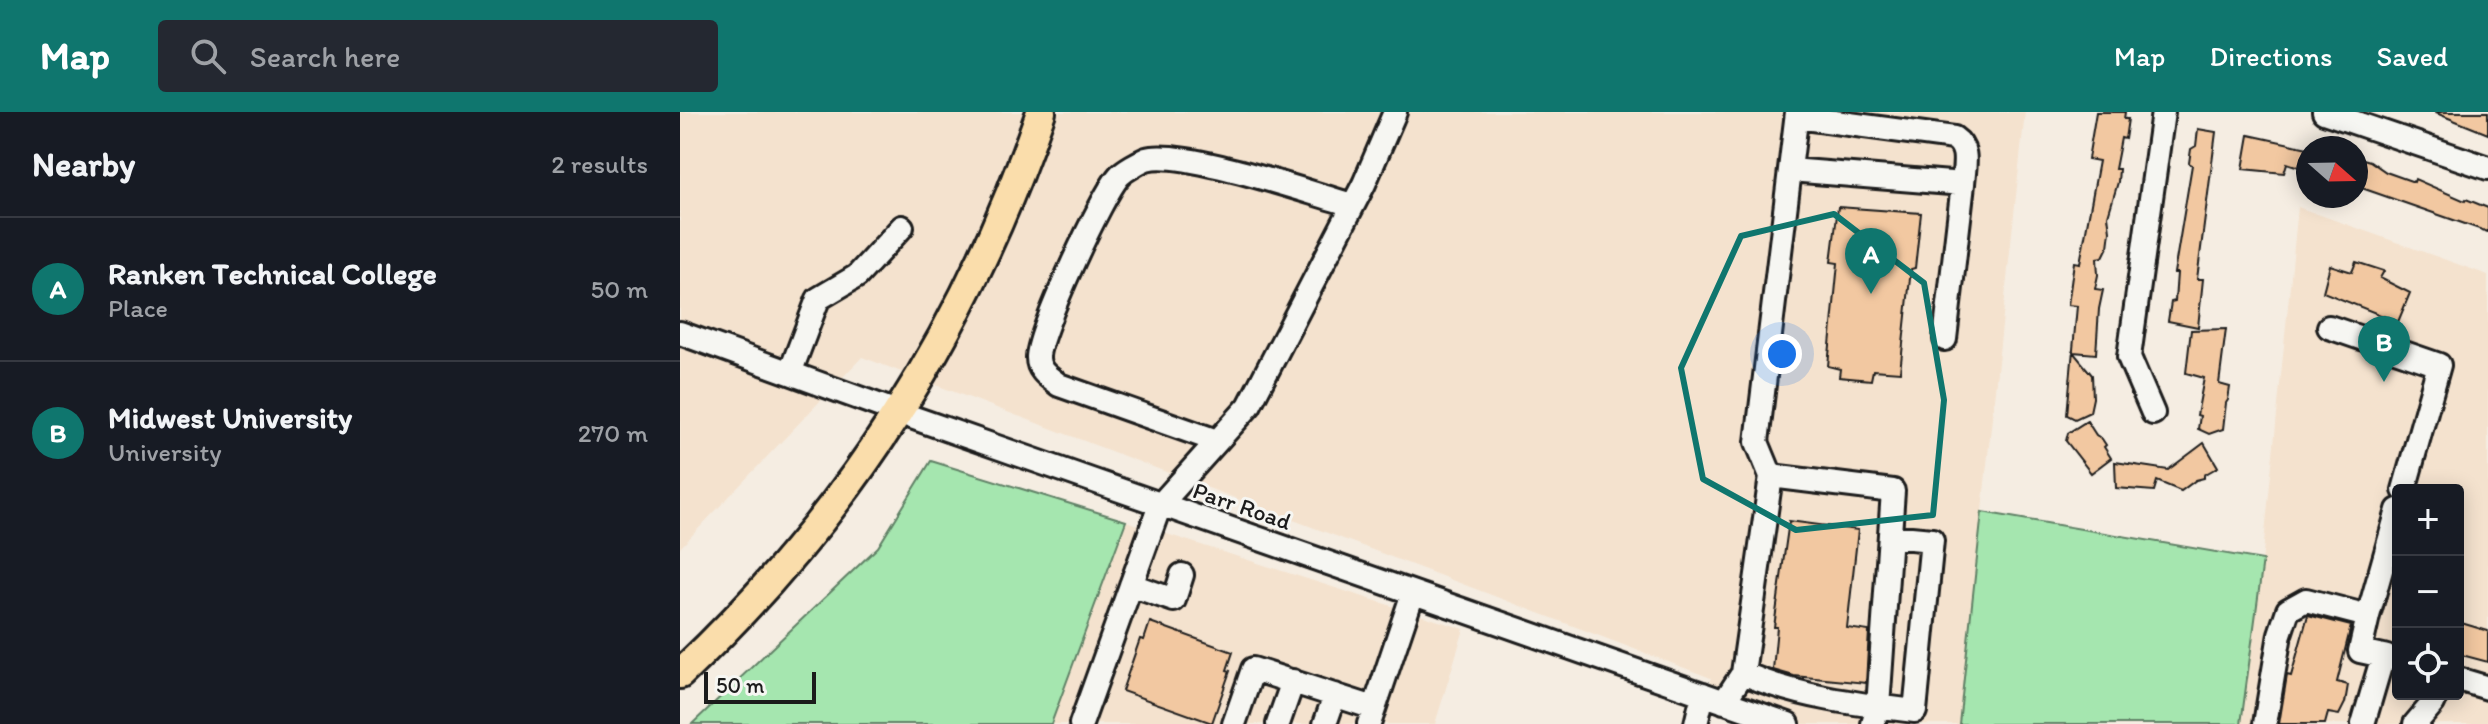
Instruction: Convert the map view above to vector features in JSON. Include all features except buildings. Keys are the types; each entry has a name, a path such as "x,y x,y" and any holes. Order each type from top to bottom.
{"main road":[{"path":"680,674 740,616 800,549 840,499 900,413 940,346 988,251 1041,112"}],"street":[{"path":"1081,724 1160,505 1249,406 1353,205 1395,112"},
{"path":"2153,413 2129,357 2163,112"},
{"path":"2324,112 2374,120 2488,168"},
{"path":"1696,724 1714,698 1743,673 1771,476 1757,442 1797,115 1954,138 1961,143 1966,152 1945,339"},
{"path":"1217,441 1059,385 1043,372 1038,358 1042,335 1100,206 1120,174 1147,159 1190,159 1353,205"},
{"path":"1790,170 1963,184"},
{"path":"790,373 818,299 857,276 902,227"},
{"path":"2329,327 2439,365 2406,484"},
{"name":"Parr Road","path":"680,333 1160,505 1788,724"},
{"path":"1771,476 1893,491 1875,715"},
{"path":"2363,724 2390,658 2360,651 2392,531"},
{"path":"1743,673 1766,684 1875,715 1915,711 1932,540 1890,536"},
{"path":"1131,585 1174,600 1182,575"},
{"path":"1234,724 1253,669 1335,695 1372,716 1413,593"},
{"path":"2265,724 2280,634 2288,610 2306,600 2368,616"},
{"path":"1278,724 1293,681"},
{"path":"2464,681 2488,688"},
{"path":"1325,724 1335,695"},
{"path":"2415,724 2434,700"}],"highlighted area":[{"path":"1834,214 1924,283 1944,400 1933,515 1796,530 1703,479 1681,368 1741,236"}],"shaded area":[{"path":"680,112 2025,112 1959,724 1789,724 1710,697 1711,678 862,357 680,548"},
{"path":"2298,208 2301,208 2488,275 2488,724 2241,724 2263,553"},
{"path":"1126,521 1464,629 1435,724 1051,724"}],"green space":[{"path":"931,461 1126,521 1051,724 692,724 878,547"},
{"path":"1982,512 2263,560 2241,724 1959,724"}],"place":[{"name":"Ranken Technical College","path":"1871,294"},
{"name":"Midwest University","path":"2384,382"}]}
